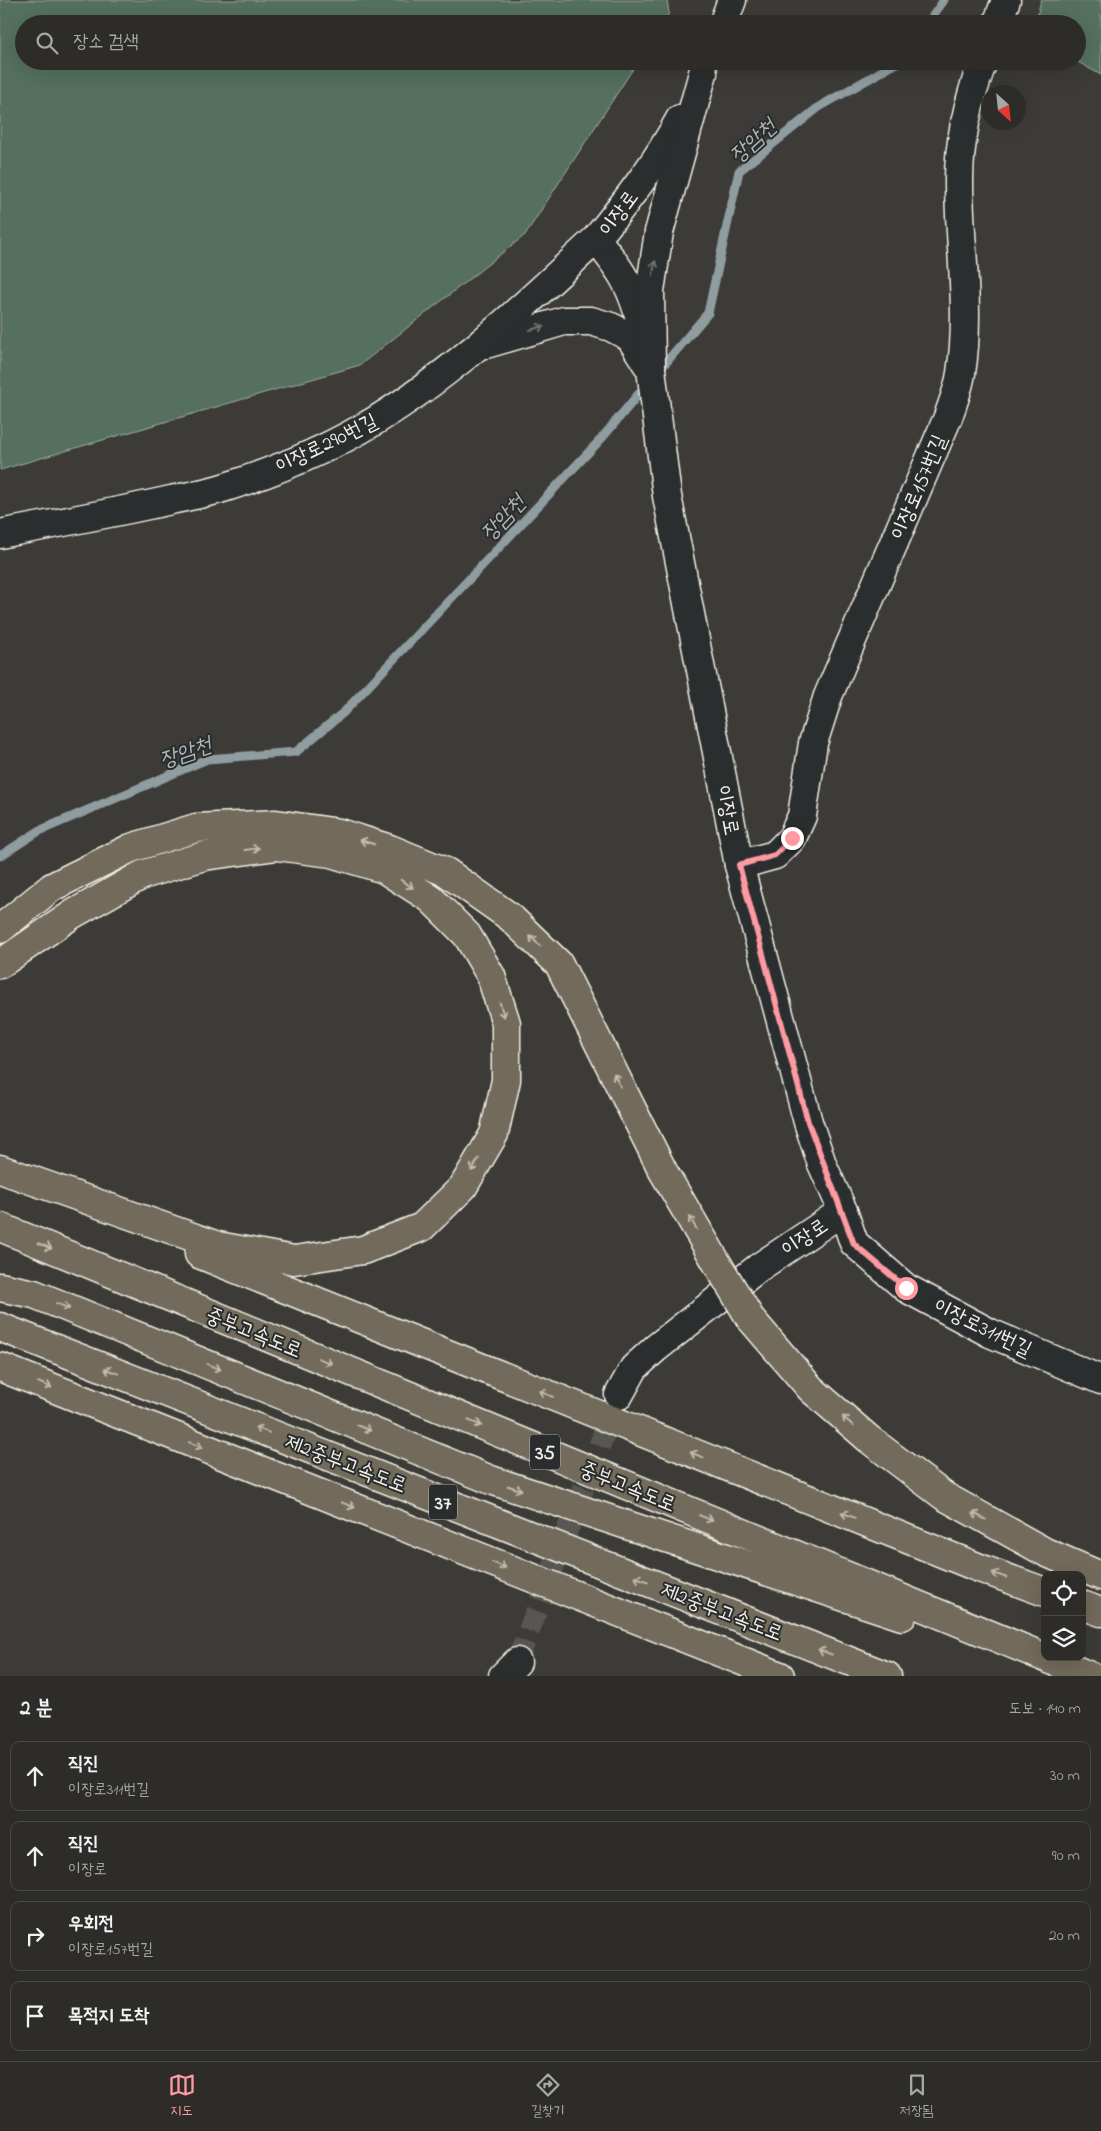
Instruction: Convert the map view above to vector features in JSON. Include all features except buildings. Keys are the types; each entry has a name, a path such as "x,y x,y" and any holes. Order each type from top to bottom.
{"highway":[{"path":"0,929 52,887 131,848 196,828 276,824 340,834 390,849 446,872 510,916 558,964 663,1171 718,1265 750,1318 811,1389 870,1440 944,1496 1045,1552 1101,1576"},
{"path":"0,964 73,914 142,875 204,856 277,846 330,853 384,869 431,899 467,935 491,976 506,1023 506,1080 494,1134 463,1186 422,1227 363,1250 294,1260 218,1246 0,1169"},
{"path":"0,1175 982,1569 1041,1591"},
{"name":"중부고속도로","path":"0,1227 1090,1676"},
{"path":"0,1287 34,1294 491,1480 1081,1676"},
{"name":"제2중부고속도로","path":"0,1327 886,1676"},
{"name":"제2중부고속도로","path":"0,1368 780,1676"},
{"path":"1086,1606 1101,1612"}],"street":[{"path":"726,15 732,0"},
{"path":"1000,15 1006,0"},
{"name":"이장로","path":"619,1394 634,1368 656,1348 758,1268 843,1211 822,1164 808,1122 739,865 668,496 651,369 637,305 621,269 596,239 636,189 667,142 704,70"},
{"path":"651,369 650,291 660,232 705,70"},
{"name":"이장로157번길","path":"739,865 775,855 792,838 802,816 813,743 828,696 948,417 958,383 965,334 959,179 963,134 972,90 980,70"},
{"name":"이장로290번길","path":"0,534 145,506 224,488 295,461 369,424 419,392 542,290 596,239"},
{"path":"473,348 564,321 591,321 611,327 630,337 651,369"},
{"name":"이장로311번길","path":"843,1211 854,1244 906,1288 990,1334 1101,1380"}],"green space":[{"path":"0,0 667,0 668,15 15,15 15,70 632,70 525,235 360,365 0,470"},
{"path":"1041,0 1101,0 1101,75 1086,67 1086,15 1037,15"}],"waterway":[{"name":"장암천","path":"933,15 944,0"},
{"name":"장암천","path":"657,373 708,313 739,171 819,107 884,70"},
{"name":"장암천","path":"0,856 39,831 207,759 296,752 344,712 602,438 647,384"}],"tunnel":[{"path":"517,1662 615,1405"}],"route":[{"path":"792,838 775,855 739,865 808,1122 822,1164 843,1211 854,1244 906,1288"}]}
